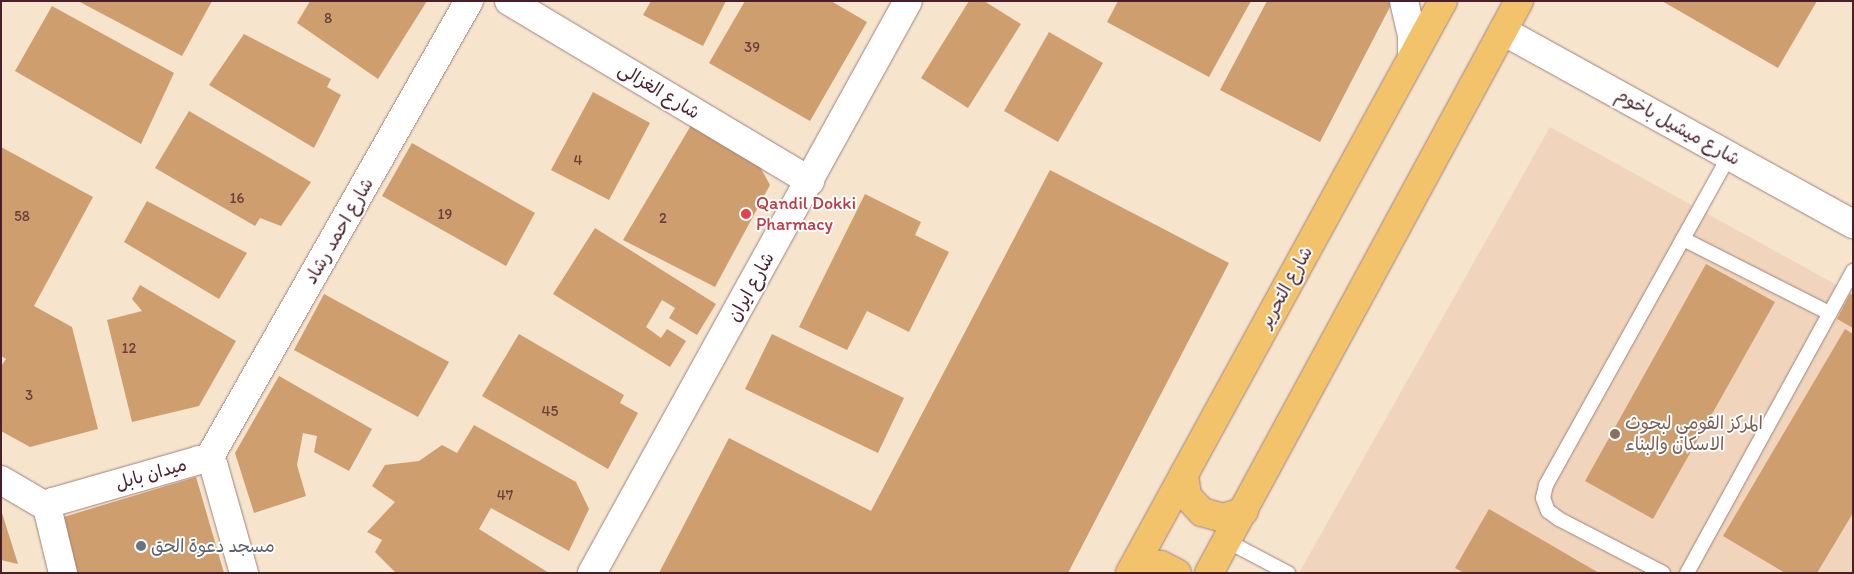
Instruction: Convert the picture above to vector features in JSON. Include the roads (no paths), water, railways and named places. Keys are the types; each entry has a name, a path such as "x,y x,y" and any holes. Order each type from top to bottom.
{"main road":[{"name":"شارع التحرير","path":"1131,573 1443,1"},
{"path":"1210,573 1519,1"},
{"path":"1184,474 1187,496 1202,512 1223,518 1244,511"},
{"path":"1131,573 1149,564 1161,565 1177,573"}],"street":[{"name":"شارع احمد رشاد","path":"208,460 469,1"},
{"name":"شارع الغزالى","path":"508,1 810,181"},
{"name":"شارع ايران","path":"592,573 908,1"},
{"path":"1404,1 1412,37 1412,56"},
{"name":"شارع ميشيل باخوم","path":"1502,31 1853,224"},
{"name":"ميدان بابل","path":"47,507 190,462 208,460 214,467 244,573"},
{"path":"1,480 47,507 63,573"}],"lane":[{"path":"1663,573 1559,519 1548,511 1543,498 1546,485 1729,156"},
{"path":"1683,239 1829,313"},
{"path":"1687,573 1853,271"},
{"path":"1227,541 1288,573"}],"place":[{"name":"Qandil Dokki Pharmacy","path":"746,214"},
{"name":"المركز القومي لبحوث الاسكان والبناء","path":"1615,434"},
{"name":"مسجد دعوة الحق","path":"141,546"}]}
